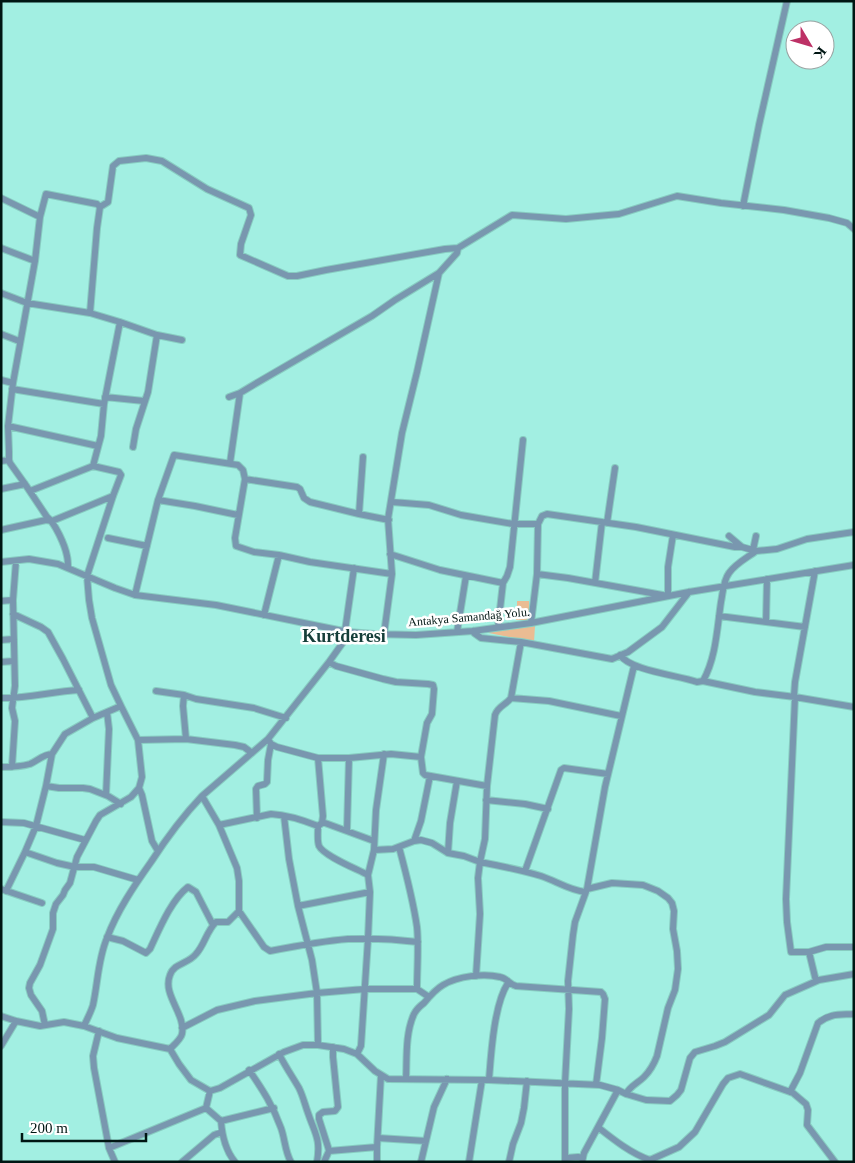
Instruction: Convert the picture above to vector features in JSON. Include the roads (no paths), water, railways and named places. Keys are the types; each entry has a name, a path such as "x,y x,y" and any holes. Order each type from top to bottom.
{"street":[{"path":"743,206 787,1"},
{"path":"90,314 100,207 108,202 113,166 119,161 146,158 162,161 208,189 249,208 251,215 241,244 240,255 288,276 297,276 445,248 458,248 512,215 566,219 619,214 677,196 829,218 847,223 854,229"},
{"path":"68,568 68,557 52,521 46,517 9,460 5,434 8,426 12,386 40,216 46,194 97,204 100,207"},
{"path":"1,198 40,216"},
{"path":"1,248 34,261"},
{"path":"229,397 240,393 372,316 439,274 457,253 458,248"},
{"path":"384,634 392,574 388,520 402,433 418,372 439,274"},
{"path":"1,293 27,303 90,314 156,335 182,340"},
{"path":"94,466 101,436 104,404 120,322"},
{"path":"1,334 19,341"},
{"path":"133,447 136,429 148,392 156,335"},
{"path":"1,380 12,386 104,404"},
{"path":"230,463 240,393"},
{"path":"106,397 144,401"},
{"path":"8,426 98,446"},
{"path":"498,627 503,583 508,576 510,567 523,440"},
{"path":"135,595 158,500 174,455 230,463 238,465 243,470 245,480 238,515 235,538 236,546 254,552 392,574"},
{"path":"359,514 363,457"},
{"path":"1,461 9,460"},
{"path":"30,491 94,466 118,472 121,475 87,576 92,618 111,685 138,740 142,778 139,788 131,797 100,815 96,820 77,857 70,883 56,904 53,913 53,928 29,991 42,1011 45,1025"},
{"path":"595,583 615,468"},
{"path":"245,480 297,487 304,498 310,502 388,520"},
{"path":"1,489 25,484"},
{"path":"1,530 46,520 52,521 113,496"},
{"path":"158,500 238,515"},
{"path":"392,502 429,506 461,515 514,524 538,524"},
{"path":"531,623 537,574 538,524 542,516 547,514 636,527 673,536 742,547 755,551 777,549 807,539 854,532"},
{"path":"537,574 668,596 668,567 673,536"},
{"path":"729,536 742,547"},
{"path":"702,681 714,652 724,586 728,575 735,566 755,551 756,536"},
{"path":"108,538 147,546"},
{"path":"390,554 440,570 503,583"},
{"path":"264,615 279,555"},
{"name":"Antakya Samandağ Yolu.","path":"1,562 29,559 58,564 135,595 216,605 347,632 416,635 473,631 531,623 689,592 854,565"},
{"path":"12,767 15,721 12,708 15,686 13,600 16,561"},
{"path":"84,1026 93,1006 102,953 107,937 124,902 158,851 193,806 202,796 269,741 344,641 347,632 354,568"},
{"path":"815,571 795,682 786,899 787,922 791,952 809,952 826,947 854,947"},
{"path":"457,632 466,576"},
{"path":"766,622 767,579"},
{"path":"473,631 480,638 521,642 612,659 628,652 662,627 689,592"},
{"path":"1,601 13,600"},
{"path":"13,614 48,632 92,718"},
{"path":"719,616 805,627"},
{"path":"1,640 14,640"},
{"path":"476,976 480,914 478,878 485,839 487,786 496,711 511,698 521,642"},
{"path":"620,655 634,666 697,682 702,681 755,692 795,696 854,707"},
{"path":"1,662 14,661"},
{"path":"329,662 336,666 396,682 433,685 432,714 427,723 422,758 423,773 425,775 487,786"},
{"path":"618,1090 582,1160 578,1157 566,1160 565,1083 568,981 574,922 586,890 600,811 634,666"},
{"path":"1,698 13,698 64,690 79,690"},
{"path":"156,691 254,708 286,718"},
{"path":"184,695 186,740"},
{"path":"511,698 549,701 621,716"},
{"path":"42,903 4,890 25,852 36,826 52,754 65,734 92,718 121,706"},
{"path":"106,795 109,729 107,712"},
{"path":"138,740 186,740 235,745 244,748 252,754"},
{"path":"269,741 277,747 318,758 349,758 384,754 422,758"},
{"path":"257,818 256,790 258,786 268,782 269,741"},
{"path":"1,767 21,767 48,754 52,754"},
{"path":"357,1054 361,1046 365,989 370,892 368,875 374,850 376,810 384,754"},
{"path":"318,758 324,816 320,824 318,843 320,847 338,860 368,875"},
{"path":"347,830 349,758"},
{"path":"525,871 560,771 564,768 608,774"},
{"path":"414,841 421,821 430,776"},
{"path":"448,852 450,823 457,781"},
{"path":"46,786 86,789 106,795 121,804"},
{"path":"139,788 152,841 158,851"},
{"path":"202,796 220,825 237,868 239,912 264,947 270,951 347,939 395,939 418,942"},
{"path":"486,800 548,808"},
{"path":"220,825 271,814 320,824 325,823 374,841"},
{"path":"284,816 298,906 312,960 317,993 318,1045"},
{"path":"1,822 20,822 85,840"},
{"path":"374,850 393,849 414,841 427,841 448,852 480,862 525,871 565,887 586,890 612,883 642,885 662,893 670,900 674,909 673,929 678,961 675,990 668,1008 654,1064 645,1076 629,1088 626,1094"},
{"path":"399,847 414,911 418,942 417,989"},
{"path":"25,852 57,863 75,867 94,868 138,880"},
{"path":"107,937 146,953 150,949 169,910 182,891 188,887 196,892 213,925"},
{"path":"298,906 370,892"},
{"path":"170,1049 182,1036 182,1028 168,985 170,975 175,966 187,962 195,955 209,928 216,922 228,922 239,912"},
{"path":"809,952 816,981"},
{"path":"1,1016 16,1022 45,1025 64,1022 84,1026 117,1038 170,1049 191,1080 210,1090 220,1088 280,1054 303,1045 318,1045 344,1049 357,1054 388,1079 527,1081 596,1085 618,1090 646,1100 670,1101 681,1090 690,1058 695,1052 725,1042 769,1015 785,995 816,981 854,974"},
{"path":"406,1079 408,1038 410,1024 415,1012 444,984 462,977 497,976 516,986 601,992 604,995 602,1038 596,1085"},
{"path":"469,1162 496,1023 508,983"},
{"path":"182,1028 217,1010 255,1001 317,993 365,989 417,989 429,997"},
{"path":"790,1092 800,1073 818,1023 824,1018 833,1015 854,1014"},
{"path":"1,1046 16,1022"},
{"path":"99,1031 93,1056 94,1068 109,1148 115,1162"},
{"path":"324,1162 329,1151 318,1118 323,1112 335,1111 338,1107 333,1047"},
{"path":"280,1054 286,1069 301,1092 310,1120 317,1134 319,1146 317,1162"},
{"path":"249,1070 274,1108 291,1162"},
{"path":"599,1128 620,1144 649,1161 679,1147 695,1132 723,1084 728,1078 740,1074 790,1092 806,1104 808,1110 807,1125 836,1162"},
{"path":"377,1162 381,1075"},
{"path":"421,1162 434,1107 446,1079"},
{"path":"509,1162 521,1123 527,1081"},
{"path":"206,1108 210,1090"},
{"path":"109,1148 206,1108"},
{"path":"206,1108 220,1121 228,1151 235,1162"},
{"path":"220,1121 274,1108"},
{"path":"182,1162 214,1135 222,1132"},
{"path":"378,1138 426,1141"},
{"path":"329,1151 377,1148"}],"district":[{"name":"Kurtderesi","path":"344,636"}]}
